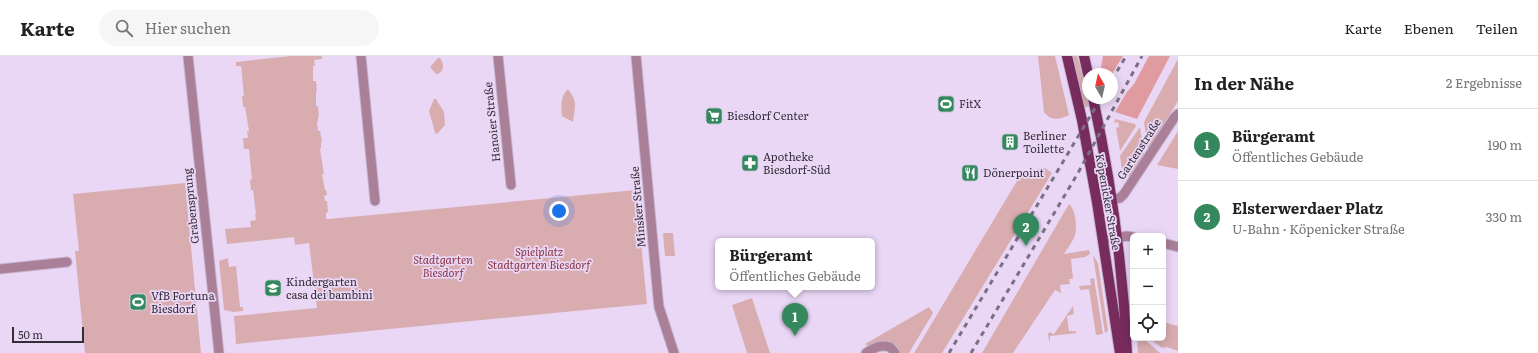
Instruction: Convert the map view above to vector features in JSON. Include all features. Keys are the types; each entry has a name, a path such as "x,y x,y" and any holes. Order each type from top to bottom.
{"main road":[{"name":"Köpenicker Straße","path":"1067,56 1082,120 1097,202 1120,353"},
{"path":"1084,56 1087,68"},
{"name":"Köpenicker Straße","path":"1094,104 1111,199 1126,324 1127,353"}],"street":[{"name":"Grabensprung","path":"188,56 219,353"},
{"path":"361,56 375,201"},
{"name":"Hanoier Straße","path":"498,56 511,185"},
{"name":"Minsker Straße","path":"636,56 659,307 674,353"},
{"name":"Gartenstraße","path":"1097,202 1120,198 1124,194 1178,114"},
{"path":"1103,240 1130,237"},
{"path":"1166,245 1178,247"},
{"path":"0,269 67,262"},
{"path":"866,353 877,346 883,345 890,346 895,353"}],"green space":[{"name":"Stadtgarten Biesdorf","path":"291,56 322,56 322,59 314,60 315,66 313,66 313,81 316,81 316,106 318,106 319,116 317,122 318,131 320,131 322,142 320,149 324,174 322,174 327,195 324,196 325,201 327,201 328,212 326,213 326,219 636,190 647,304 236,344 234,316 317,308 309,243 295,245 294,237 227,244 225,229 251,227 250,221 256,220 253,190 251,190 250,180 252,179 249,149 244,149 243,138 248,138 247,131 249,131 245,107 243,107 242,96 244,96 241,66 236,66 236,62"},
{"path":"1038,56 1055,56 1069,115 1066,117 1055,119 1049,117 1044,112"},
{"path":"1072,56 1077,56 1082,70 1082,98"},
{"path":"438,58 440,58 443,67 438,74 436,74 430,67"},
{"path":"1178,59 1178,101 1148,150 1144,122"},
{"path":"568,89 575,101 573,122 562,116 562,98"},
{"path":"434,99 436,99 444,112 445,125 437,134 435,133 429,111"},
{"path":"1083,104 1092,104 1092,106 1084,107"},
{"path":"1115,119 1135,124 1136,126 1120,151 1116,128 1119,127 1118,122 1114,123"},
{"path":"1140,127 1144,154 1131,176 1123,177 1120,156"},
{"path":"1178,131 1178,169 1157,165"},
{"path":"1045,168 1052,173 942,353 914,353 1023,171"},
{"name":"VfB Fortuna Biesdorf","path":"185,183 201,353 85,353 75,251 79,251 73,194"},
{"path":"1069,204 1075,215 1076,230 1074,238 1064,254 1089,250 1090,254 1085,257 1071,259 1073,279 1069,279 1070,284 1060,285 1061,293 1055,290 1013,353 982,353"},
{"path":"663,233 673,233 675,256 665,256"},
{"path":"1093,255 1098,263 1108,331 1105,333"},
{"path":"228,258 229,267 236,266 240,307 243,307 243,311 233,312 224,310 219,261"},
{"path":"1094,278 1103,334 1096,335 1089,289 1080,290 1079,286 1091,285 1090,279"},
{"path":"752,298 770,353 747,353 732,305"},
{"path":"1073,306 1074,314 1067,316 1069,331 1075,331 1077,333 1050,336 1049,341 1049,332 1054,334"},
{"path":"929,307 933,313 909,353 900,353 895,344 887,341 877,342 868,346 865,344"},
{"path":"1166,323 1178,326 1178,351 1167,347 1162,348 1153,341 1166,341"},
{"path":"1137,341 1146,341 1160,353 1138,353"}],"shaded area":[{"path":"1103,56 1123,56 1116,68 1101,68"},
{"path":"1149,56 1170,56 1137,119 1115,112 1127,92 1134,84"}],"railway":[{"path":"1118,70 1126,56"},
{"path":"971,353 1078,173 1142,56"},
{"path":"949,353 1097,104"}],"place":[{"name":"FitX","path":"946,104"},
{"name":"Biesdorf Center","path":"714,116"},
{"name":"Berliner Toilette","path":"1010,142"},
{"name":"Apotheke Biesdorf-Süd","path":"750,163"},
{"name":"Dönerpoint","path":"970,173"},
{"name":"Elsterwerdaer Platz","path":"1026,246"},
{"name":"Kindergarten casa dei bambini","path":"273,288"},
{"name":"VfB Fortuna Biesdorf","path":"138,302"},
{"name":"Bürgeramt","path":"795,336"}],"park label":[{"name":"Spielplatz Stadtgarten Biesdorf","path":"539,258"}]}
